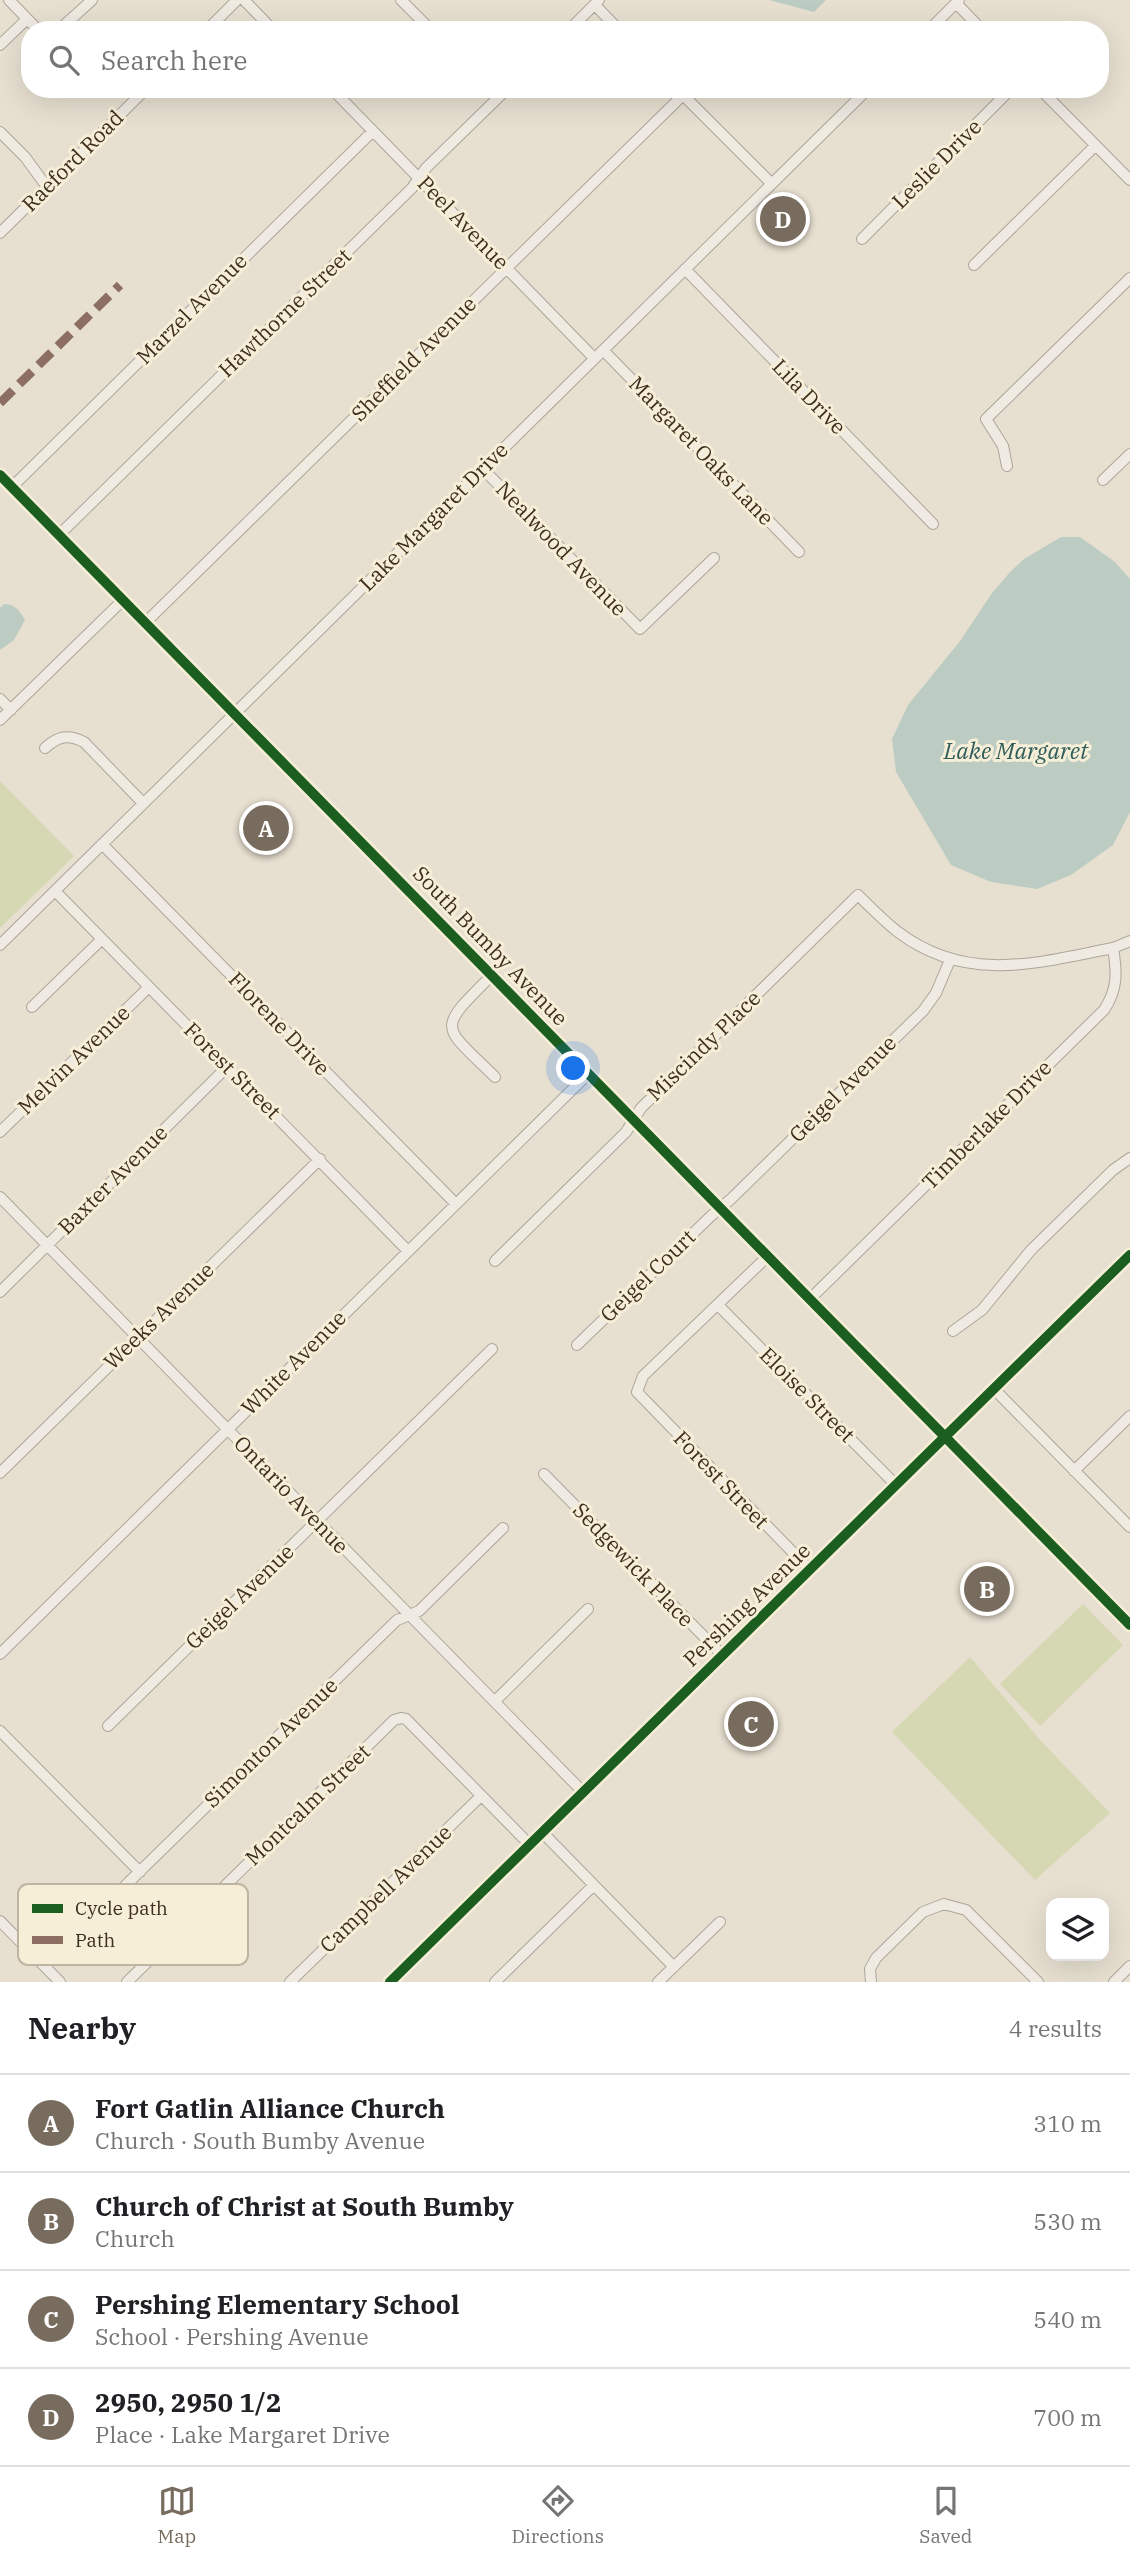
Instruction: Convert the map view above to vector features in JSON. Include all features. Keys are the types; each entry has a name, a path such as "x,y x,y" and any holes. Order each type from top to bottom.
{"street":[{"path":"9,0 27,19"},
{"path":"69,21 92,0"},
{"path":"216,21 237,0"},
{"path":"244,0 265,21"},
{"path":"401,0 421,21"},
{"path":"578,21 597,2 612,21"},
{"path":"938,21 958,2 974,21"},
{"path":"0,45 21,25"},
{"name":"Raeford Road","path":"0,233 137,98"},
{"name":"Peel Avenue","path":"341,98 506,268 598,354"},
{"name":"Hawthorne Street","path":"59,535 412,188 426,168 498,98"},
{"name":"Sheffield Avenue","path":"145,623 506,268 674,98"},
{"path":"686,98 771,183"},
{"name":"Lake Margaret Drive","path":"0,945 859,98"},
{"name":"Leslie Drive","path":"862,239 1002,98"},
{"path":"1049,98 1130,180"},
{"name":"Marzel Avenue","path":"12,487 373,131"},
{"path":"0,132 25,157 47,187"},
{"path":"974,265 1095,146"},
{"name":"Lila Drive","path":"685,269 933,524"},
{"path":"1007,466 1003,446 986,419 1130,278"},
{"name":"Margaret Oaks Lane","path":"598,354 799,552"},
{"path":"1103,480 1130,454"},
{"name":"Nealwood Avenue","path":"482,468 640,629 714,558"},
{"name":"South Bumby Avenue","path":"0,475 1130,1625"},
{"path":"0,720 123,600"},
{"path":"0,699 11,710"},
{"path":"45,748 53,740 63,736 74,737 84,743 143,803"},
{"name":"Florene Drive","path":"102,844 456,1204"},
{"name":"Forest Street","path":"55,891 408,1251"},
{"name":"Miscindy Place","path":"495,1261 626,1132 641,1108 858,895 900,933 950,960"},
{"path":"32,1007 102,939"},
{"path":"950,960 1005,966 1113,948 1130,941"},
{"name":"Timberlake Drive","path":"810,1300 1104,1010 1115,987 1117,973 1113,948"},
{"name":"Geigel Avenue","path":"721,1208 923,1011 936,993 950,960"},
{"path":"491,976 457,1010 451,1025 453,1034 495,1077"},
{"name":"Melvin Avenue","path":"0,1132 149,987"},
{"name":"Baxter Avenue","path":"0,1292 227,1067"},
{"name":"White Avenue","path":"0,1654 588,1074"},
{"path":"953,1331 982,1310 1031,1250 1113,1170 1130,1158"},
{"name":"Weeks Avenue","path":"0,1473 320,1159"},
{"name":"Ontario Avenue","path":"0,1197 583,1792"},
{"name":"Geigel Court","path":"577,1345 721,1208"},
{"name":"Pershing Avenue","path":"390,1982 1130,1255"},
{"path":"718,1305 768,1256"},
{"name":"Forest Street","path":"718,1305 643,1376 638,1387 640,1397 810,1570"},
{"name":"Eloise Street","path":"718,1305 896,1486"},
{"name":"Geigel Avenue","path":"108,1726 492,1349"},
{"path":"994,1388 1130,1527"},
{"path":"1074,1471 1130,1416"},
{"name":"Sedgewick Place","path":"544,1474 723,1656"},
{"name":"Simonton Avenue","path":"128,1884 397,1620 419,1611 503,1528"},
{"path":"495,1701 587,1609"},
{"name":"Montcalm Street","path":"227,1884 394,1720 406,1719 481,1796"},
{"path":"0,1731 140,1872"},
{"path":"481,1796 530,1845"},
{"name":"Campbell Avenue","path":"290,1982 481,1796"},
{"path":"542,1832 674,1967"},
{"path":"495,1982 594,1885"},
{"path":"871,1982 870,1969 876,1958 923,1912 944,1904 966,1910 1038,1982"},
{"path":"0,1920 18,1938"},
{"path":"658,1982 720,1922"},
{"path":"44,1965 60,1982"},
{"name":"Montcalm Street","path":"127,1982 144,1965"},
{"path":"1114,1982 1130,1966"}],"green space":[{"path":"0,781 74,856 0,928"},
{"path":"1083,1604 1123,1645 1040,1726 1000,1684"},
{"path":"970,1657 1041,1741 1110,1813 1035,1880 892,1732"}],"water":[{"path":"769,0 826,0 814,12"},
{"name":"Lake Margaret","path":"1061,537 1080,537 1115,562 1130,579 1130,812 1113,845 1071,875 1037,889 991,882 951,865 896,772 892,739 908,705 960,641 992,593 1024,559"},
{"path":"4,604 17,609 25,620 14,640 0,650 0,608"}],"marked path":[{"path":"0,403 120,285"}],"cycle path":[{"path":"0,475 1130,1625"},
{"path":"390,1982 1130,1255"}],"place":[{"name":"2950, 2950 1/2","path":"783,219"},
{"name":"Fort Gatlin Alliance Church","path":"266,828"},
{"name":"Church of Christ at South Bumby","path":"987,1589"},
{"name":"Pershing Elementary School","path":"751,1724"}]}
